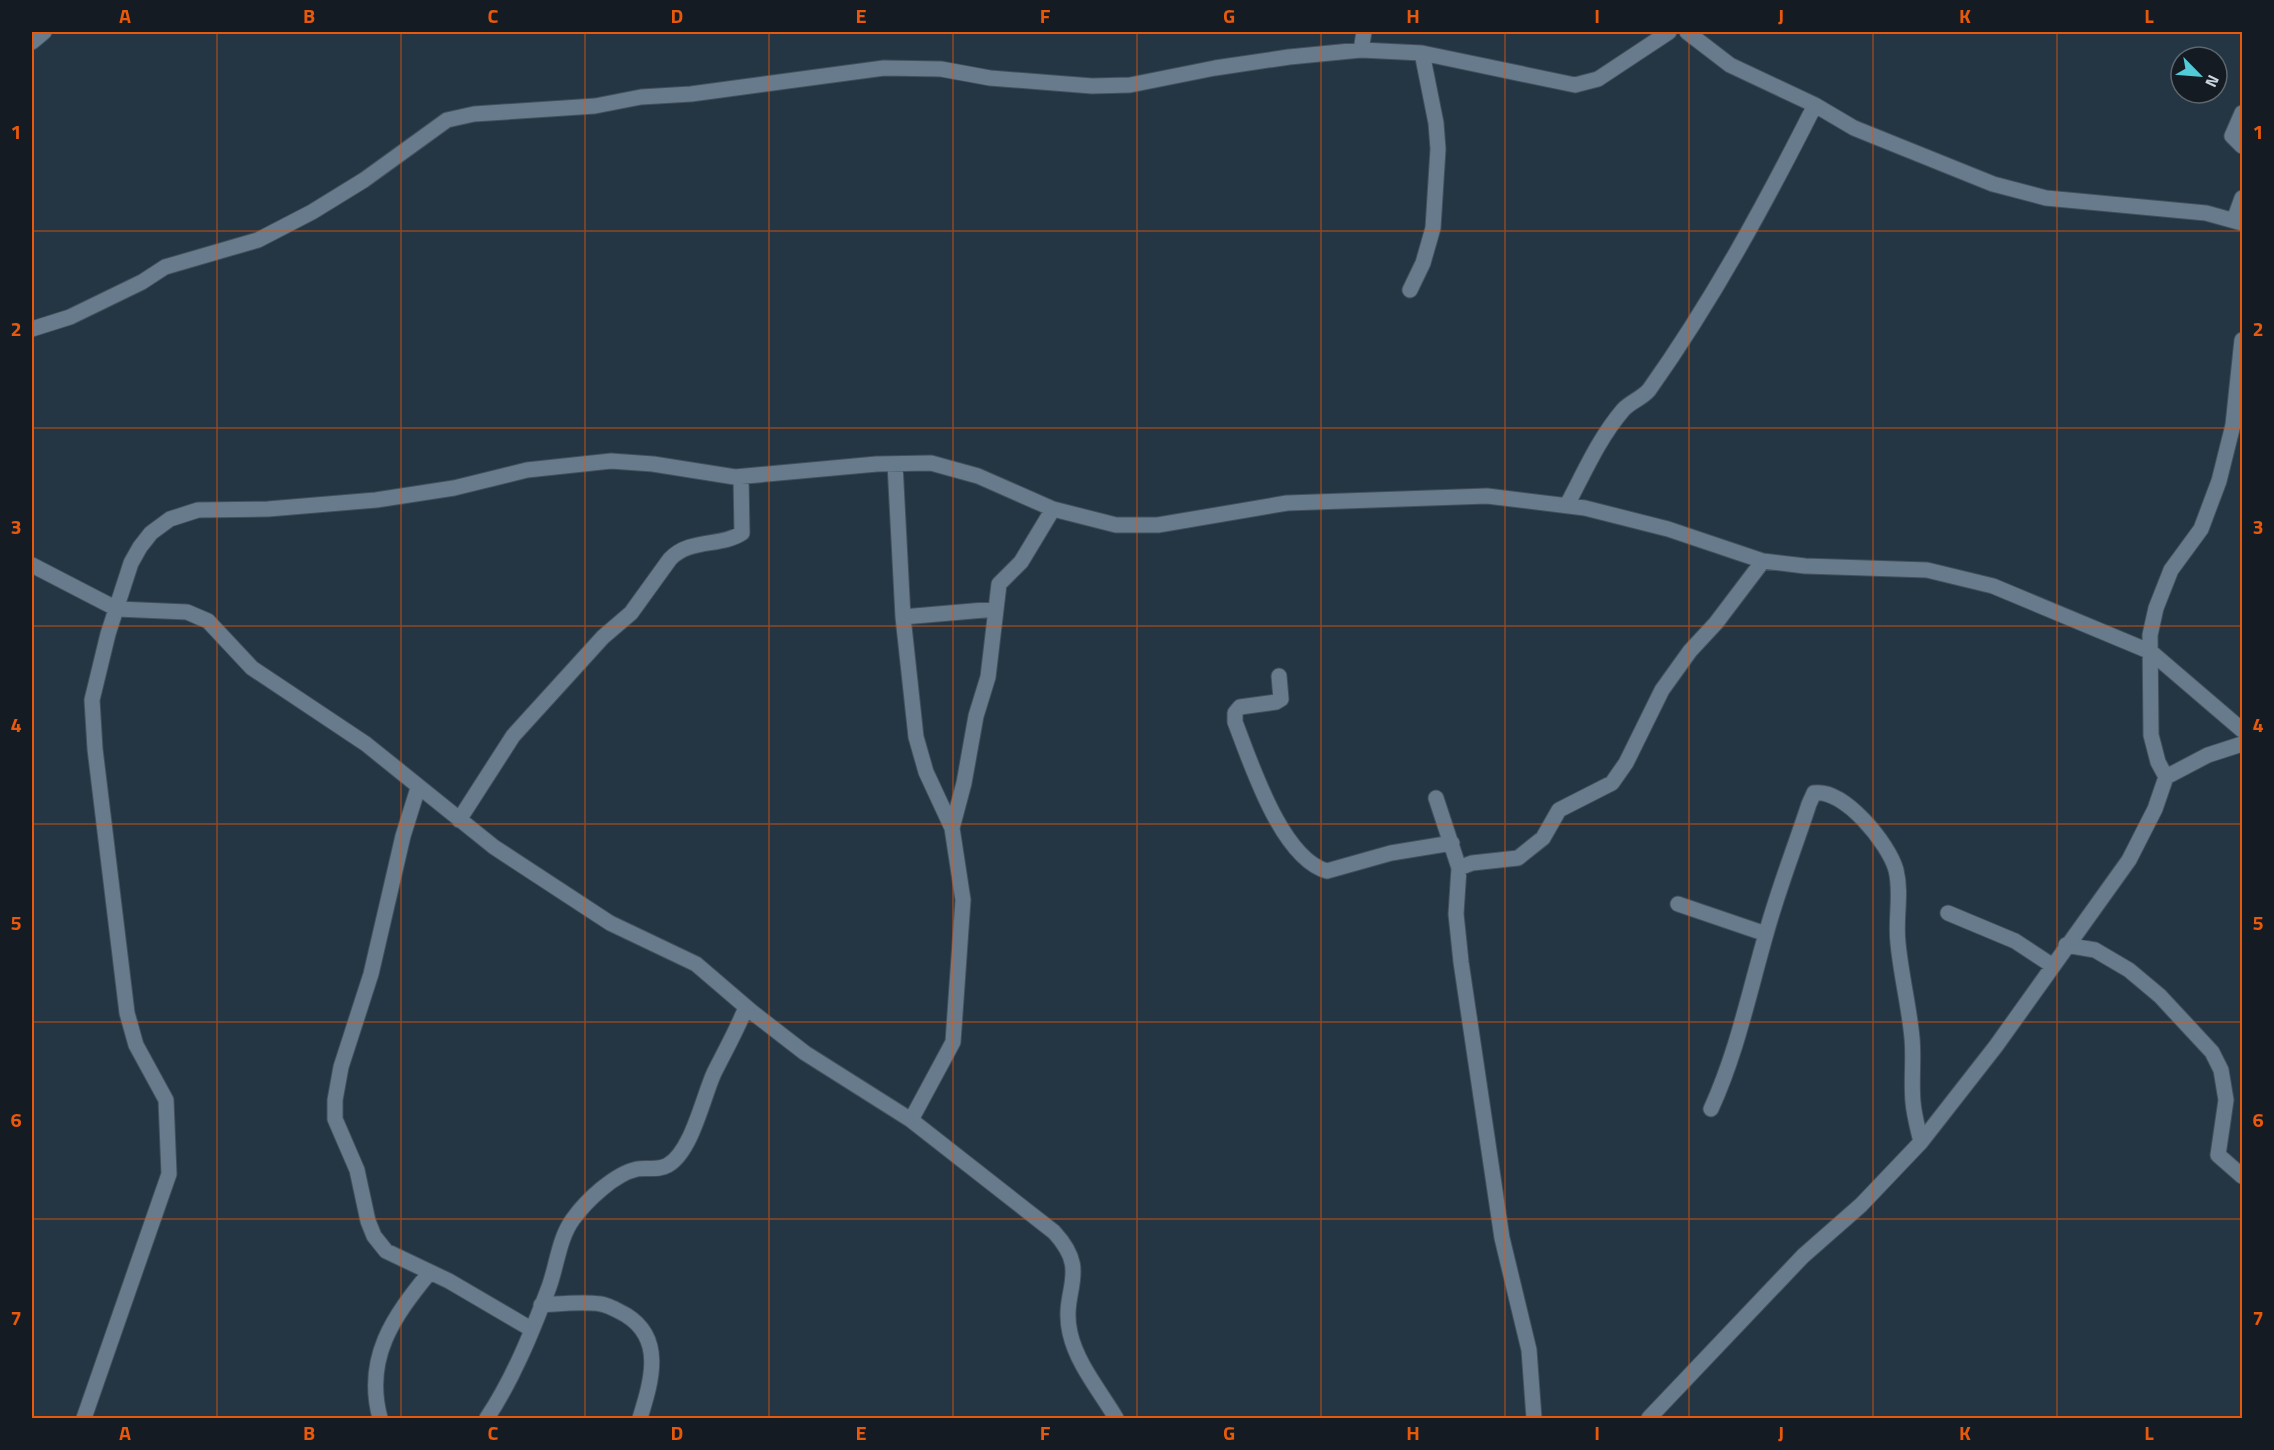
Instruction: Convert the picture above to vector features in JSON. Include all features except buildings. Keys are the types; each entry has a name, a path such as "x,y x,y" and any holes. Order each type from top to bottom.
{"street":[{"path":"32,42 44,32"},
{"path":"1361,50 1364,32"},
{"path":"32,329 86,309 165,267 258,240 364,180 447,120 474,114 595,106 641,97 691,94 884,68 941,69 990,78 1092,86 1130,85 1236,64 1361,50 1422,53 1575,85 1598,79 1669,32"},
{"path":"1687,32 1730,65 1815,105 1854,128 1951,168 2019,191 2046,198 2206,213 2238,221 2242,198"},
{"path":"1410,290 1423,263 1433,228 1438,149 1436,123 1422,53"},
{"path":"1567,505 1605,433 1629,404 1649,390 1706,306 1775,184 1815,105"},
{"path":"2242,113 2232,136 2242,146"},
{"path":"2166,777 2158,762 2151,735 2150,635 2156,608 2171,570 2200,529 2219,481 2233,425 2242,340"},
{"path":"84,1419 169,1174 166,1100 136,1045 127,1012 92,720 97,670 131,563 151,533 170,519 198,510 268,508 376,500 454,488 527,470 611,461 653,464 741,477 931,463 978,476 1053,509 1116,525 1158,525 1287,503 1487,496 1567,505 1668,529 1763,561 1805,566 1927,570 1993,586 2151,652 2242,730"},
{"path":"895,464 903,617 916,737 926,772 952,828 963,900 955,1029 945,1060 911,1120"},
{"path":"459,820 513,736 603,637 631,613 670,559 676,553 695,544 742,533 741,477"},
{"path":"952,828 964,783 976,716 988,677 1001,580 1021,562 1053,509"},
{"path":"1459,868 1472,863 1518,858 1543,838 1559,810 1612,783 1626,763 1662,690 1690,651 1716,623 1763,561"},
{"path":"32,565 117,609 187,612 208,621 252,668 366,744 418,788 537,878 609,923 696,964 746,1008 805,1053 911,1120 1054,1232 1070,1251 1075,1273 1068,1320 1070,1333 1079,1359 1116,1419"},
{"path":"903,617 996,609"},
{"path":"1279,676 1281,699 1240,707 1235,713 1235,722 1254,773 1282,826 1307,862 1327,871 1391,853 1452,843"},
{"path":"1649,1419 1803,1256 1861,1205 1921,1142 1996,1046 2128,860 2155,808 2166,777 2208,755 2242,744"},
{"path":"418,788 403,836 370,974 341,1067 335,1100 335,1119 357,1170 362,1201 374,1236 386,1251 430,1272 531,1329"},
{"path":"1711,1109 1724,1080 1743,1023 1766,934 1809,804 1814,793 1827,793 1848,804 1869,827 1884,846 1895,868 1899,886 1898,942 1912,1040 1912,1103 1921,1142"},
{"path":"1436,798 1459,868 1456,914 1461,962 1502,1238 1528,1350 1534,1419"},
{"path":"1678,904 1766,934"},
{"path":"1948,913 2015,941 2053,966"},
{"path":"2066,945 2095,950 2129,970 2160,996 2212,1052 2221,1070 2226,1100 2218,1155 2242,1176"},
{"path":"486,1419 513,1371 541,1305 571,1221 579,1211 624,1175 634,1170 666,1166 686,1143 715,1072 746,1008"},
{"path":"380,1419 374,1373 378,1355 401,1308 430,1272"},
{"path":"541,1305 604,1304 633,1320 643,1329 651,1343 653,1356 649,1389 640,1419"}]}
